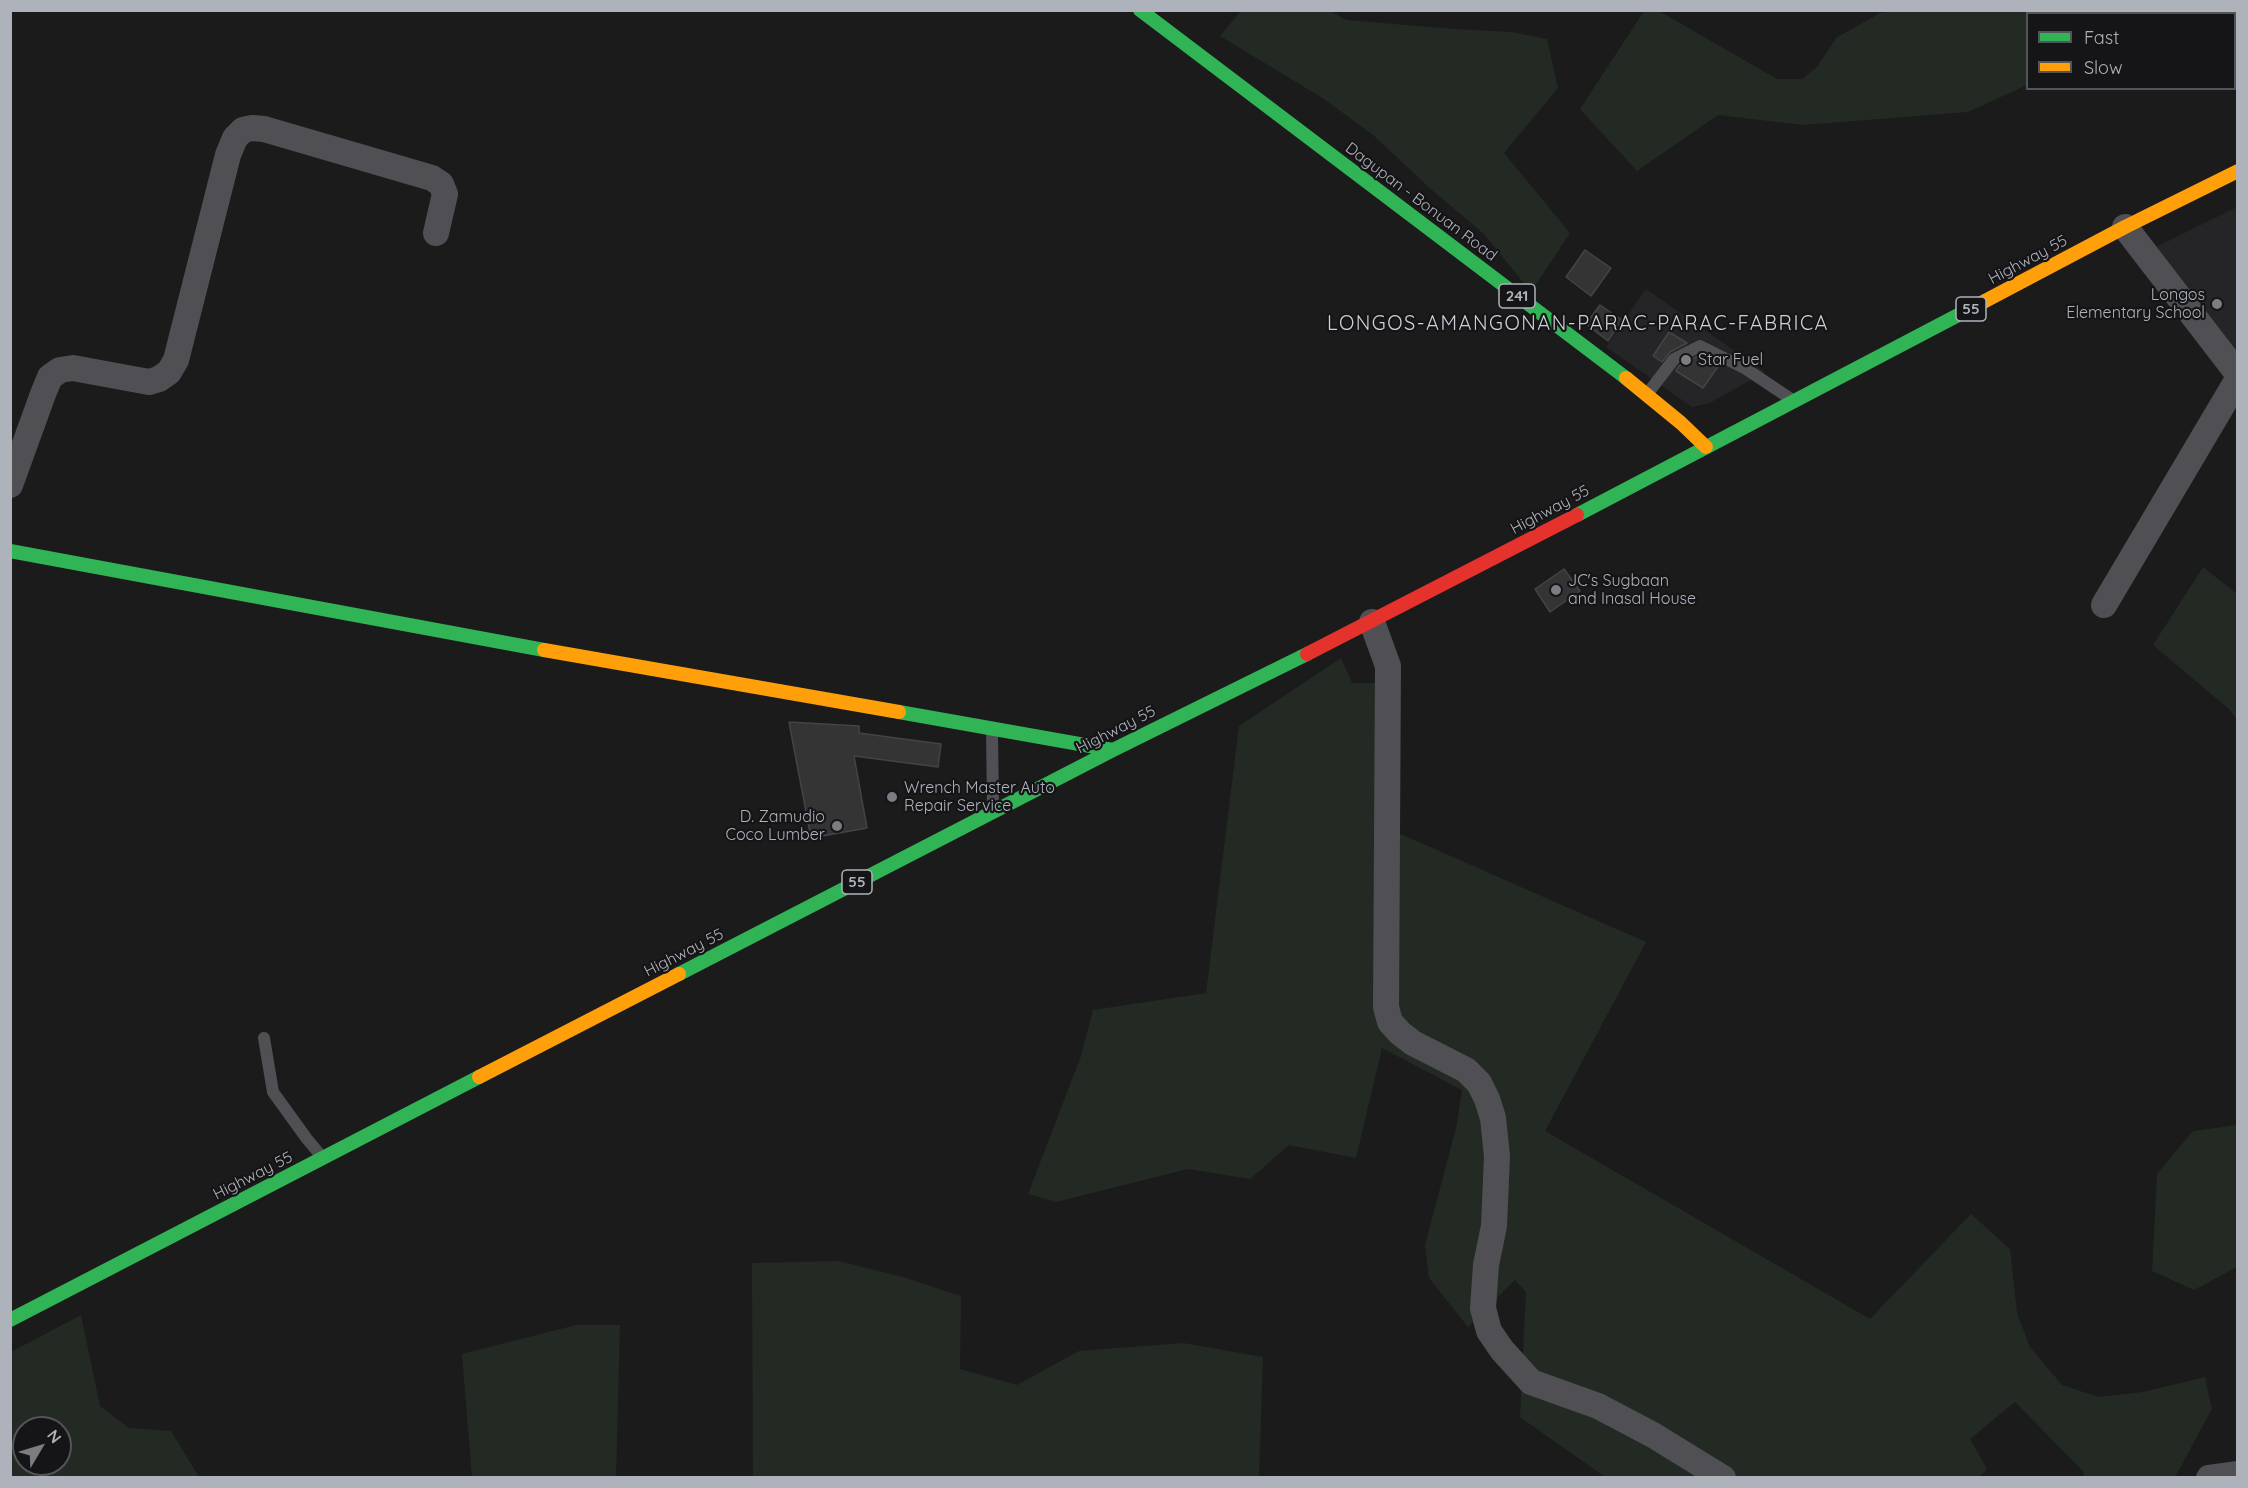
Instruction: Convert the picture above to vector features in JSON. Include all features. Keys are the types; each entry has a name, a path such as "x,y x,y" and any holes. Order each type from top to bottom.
{"main road":[{"name":"Dagupan - Bonuan Road","path":"1140,10 1647,394 1706,447"},
{"name":"Highway 55","path":"10,1320 1113,750 1380,644 1706,447 2125,227 2238,171"},
{"path":"10,551 522,646 1113,750"}],"street":[{"path":"10,485 50,377 60,369 73,368 149,382 169,372 176,360 228,155 235,138 243,130 264,129 432,178 441,184 445,194 436,233"},
{"path":"2125,227 2238,374"},
{"path":"2104,605 2238,379"},
{"path":"1380,644 1386,1007 1390,1022 1400,1033 1413,1043 1466,1070 1479,1083 1487,1099 1497,1156 1494,1226 1486,1265 1483,1308 1488,1331 1502,1350 1532,1382 1598,1406 1653,1435 1723,1478"},
{"path":"2209,1478 2238,1474"}],"lane":[{"path":"1647,394 1674,359 1700,346 1746,369 1795,402"},
{"path":"992,728 993,811"},
{"path":"264,1038 273,1092 307,1139 324,1158"}],"shaded area":[{"path":"1329,10 1346,20 1511,32 1547,39 1558,88 1504,153 1570,233 1531,292 1484,234 1433,191 1373,135 1324,99 1220,36 1241,11"},
{"path":"1644,11 1659,11 1777,79 1802,79 1817,67 1836,38 1880,13 1897,11 2138,11 2026,12 2026,85 1968,112 1803,125 1718,115 1637,171 1580,109"},
{"name":"Longos Elementary School","path":"2237,207 2237,359 2154,248"},
{"path":"1646,289 1765,372 1710,403 1692,407 1606,347"},
{"path":"2203,567 2237,594 2237,720 2229,709 2153,645"},
{"path":"1341,658 1352,683 1399,683 1396,832 1646,942 1545,1131 1870,1319 1971,1214 2010,1249 2017,1313 2030,1347 2062,1385 2098,1397 2143,1392 2205,1377 2212,1409 2175,1477 2084,1477 2083,1471 2015,1402 1970,1439 1987,1469 1980,1477 1605,1477 1520,1417 1526,1292 1515,1280 1468,1327 1429,1278 1425,1245 1457,1124 1462,1090 1382,1048 1356,1158 1289,1145 1250,1179 1188,1169 1056,1202 1028,1194 1081,1056 1093,1010 1206,993 1239,726"},
{"path":"2237,1125 2237,1267 2194,1290 2152,1271 2157,1174 2193,1131"},
{"path":"838,1261 903,1277 961,1296 960,1369 1017,1385 1079,1351 1183,1343 1263,1357 1259,1477 753,1477 752,1263"},
{"path":"81,1315 100,1406 129,1428 171,1431 199,1477 11,1477 11,1352"},
{"path":"576,1325 620,1325 616,1477 472,1477 462,1354"}],"building":[{"path":"1585,250 1611,268 1591,296 1566,277"},
{"path":"1600,305 1622,320 1608,341 1586,324"},
{"path":"1669,332 1687,343 1670,352 1662,362 1653,356"},
{"path":"1700,355 1719,365 1703,388 1676,371 1679,366"},
{"path":"1564,569 1580,591 1550,612 1535,589"},
{"path":"789,722 859,726 859,733 941,744 938,767 854,756 867,828 811,838"}],"traffic: fast":[{"path":"1140,10 1626,378"},
{"path":"1577,515 1985,301"},
{"path":"10,551 544,650"},
{"path":"679,974 1113,750 1307,654"},
{"path":"899,712 1113,750"},
{"path":"10,1320 479,1077"}],"traffic: slow":[{"path":"1985,301 2125,227 2238,171"},
{"path":"1626,378 1681,423 1706,447"},
{"path":"544,650 899,712"},
{"path":"479,1077 679,974"}],"traffic: jam":[{"path":"1307,654 1577,515"}],"place":[{"name":"Longos Elementary School","path":"2217,304"},
{"name":"Star Fuel","path":"1686,360"},
{"name":"JC's Sugbaan and Inasal House","path":"1556,590"},
{"name":"Wrench Master Auto Repair Service","path":"892,797"},
{"name":"D. Zamudio Coco Lumber","path":"837,826"}],"district":[{"name":"LONGOS-AMANGONAN-PARAC‑PARAC-FABRICA","path":"1578,324"}]}
